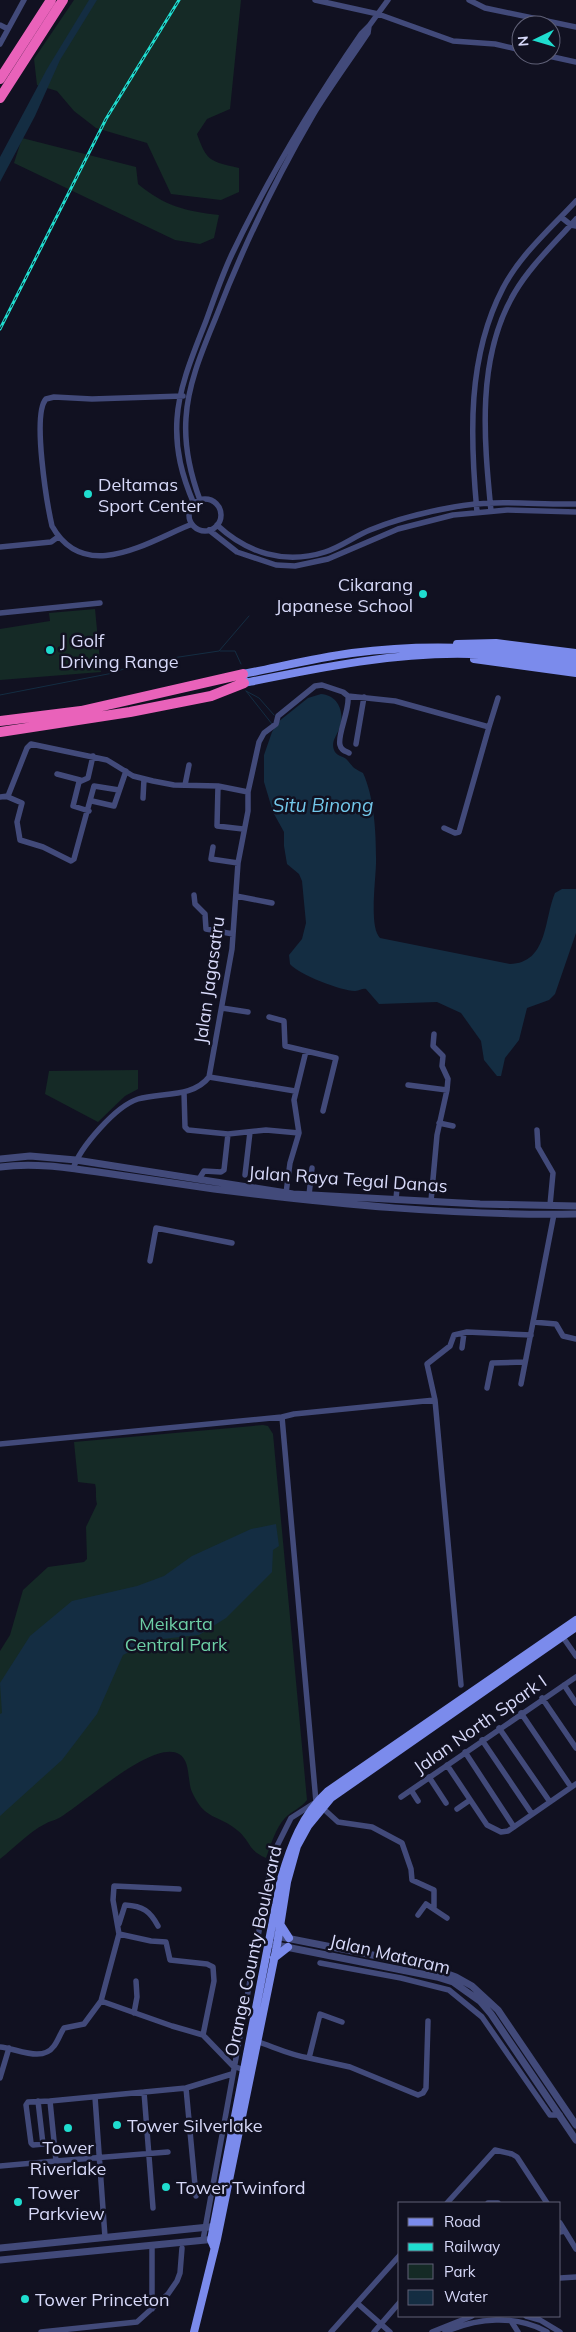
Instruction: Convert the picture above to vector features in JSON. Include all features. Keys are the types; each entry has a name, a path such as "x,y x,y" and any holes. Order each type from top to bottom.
{"highway":[{"path":"0,69 43,0"},
{"path":"0,79 51,0"},
{"path":"0,89 57,0"},
{"path":"0,98 63,0"},
{"path":"0,721 81,711 207,683 244,678"},
{"path":"0,728 108,712 244,678"},
{"path":"0,732 211,696 244,678"},
{"path":"0,716 104,701 192,682 207,683"}],"main road":[{"path":"435,651 467,642 496,643 576,653"},
{"path":"244,678 353,653 510,650 576,660"},
{"path":"435,651 509,656 576,666"},
{"path":"435,651 576,673"},
{"name":"Orange County Boulevard","path":"561,1634 576,1620"},
{"name":"Orange County Boulevard","path":"194,2332 211,2241 216,2227 275,1935 281,1879 291,1844 302,1822 354,1773 561,1634 576,1627"},
{"name":"Orange County Boulevard","path":"275,1935 280,1924 287,1882 297,1846 319,1805"},
{"path":"280,1924 292,1938"},
{"name":"Orange County Boulevard","path":"246,2071 256,2041 274,1958 273,1945"},
{"path":"274,1958 291,1948"}],"street":[{"path":"0,44 24,0"},
{"path":"316,0 378,14 454,41 495,44 511,48"},
{"path":"194,504 179,462 177,425 181,395 195,349 231,255 308,111 333,81 368,33 369,26 388,0"},
{"path":"469,0 485,8 576,27"},
{"path":"0,25 8,29"},
{"path":"561,59 576,62"},
{"path":"200,500 188,459 186,431 188,396 201,355 238,258 274,184 333,81"},
{"path":"477,512 473,417 477,361 483,337 503,287 519,263 576,201"},
{"path":"492,511 486,416 490,363 495,340 514,293 529,271 573,226 576,218 568,210"},
{"path":"561,217 573,226"},
{"path":"540,240 546,238 549,240 551,244 549,249"},
{"path":"231,255 238,258"},
{"path":"188,396 92,399 54,397 43,402 40,427 44,474 52,526 58,537 69,547 96,555 114,554 143,547 192,524"},
{"path":"200,500 210,500 218,506 220,515 217,525 209,530 200,530 192,524 189,516 194,504 200,500"},
{"path":"217,525 228,535 251,549 276,556 294,558 327,551 368,531 395,521 476,503 576,504"},
{"path":"209,530 237,552 276,565 295,566 328,559 372,539 422,522 492,511 576,512"},
{"path":"0,547 51,542 58,537"},
{"path":"0,613 100,603"},
{"name":"Jalan Jagasatru","path":"209,1077 233,934 238,863 243,829 248,812 248,792 259,742 264,733 276,724 278,716 316,686 322,685 343,692 348,696"},
{"path":"349,753 341,749 340,744 346,722 348,696 395,700 489,727"},
{"path":"356,744 364,697"},
{"path":"444,828 455,833 459,832 498,698"},
{"path":"8,797 30,744 114,762 126,771 144,779 185,785 218,786 248,792"},
{"path":"57,774 80,780 88,778 93,756"},
{"path":"185,785 189,764"},
{"path":"92,801 112,806 126,771"},
{"path":"144,779 144,798"},
{"path":"80,780 74,807 88,811"},
{"path":"0,797 8,797 22,803 17,822 20,840 43,847 71,861 74,859 95,785 119,790"},
{"path":"218,786 217,826 243,829"},
{"path":"213,847 211,859 238,863"},
{"path":"194,896 195,904 205,914 206,929 233,934"},
{"path":"236,896 272,903"},
{"path":"222,1008 248,1012"},
{"path":"269,1017 284,1021 286,1046 334,1057 337,1060 323,1111"},
{"path":"431,1201 439,1123 448,1090 448,1079 442,1066 443,1056 433,1046 434,1034"},
{"path":"290,1195 290,1163 299,1133 293,1107 295,1091 306,1051"},
{"path":"73,1168 76,1160 94,1137 124,1106 140,1098 184,1092 199,1087 209,1077 295,1091"},
{"path":"408,1085 448,1090"},
{"path":"184,1092 185,1128 228,1134 274,1130 299,1133"},
{"path":"439,1123 453,1126"},
{"path":"537,1130 538,1147 553,1172 550,1205"},
{"path":"245,1175 250,1132"},
{"path":"199,1179 204,1171 221,1172 224,1170 228,1134"},
{"name":"Jalan Raya Tegal Danas","path":"0,1159 30,1156 76,1160 290,1195 480,1204 574,1206"},
{"name":"Jalan Raya Tegal Danas","path":"0,1167 31,1164 73,1168 290,1195 431,1210 574,1214"},
{"path":"309,1195 312,1168"},
{"path":"396,1200 397,1188"},
{"path":"479,1212 480,1204"},
{"path":"574,1206 574,1214"},
{"path":"521,1384 554,1214"},
{"path":"150,1261 156,1228 232,1243"},
{"path":"533,1322 557,1325 563,1336 576,1339"},
{"path":"461,1685 450,1546 435,1400 427,1364 450,1346 454,1335 464,1333 511,1333 530,1336"},
{"path":"462,1348 464,1333"},
{"path":"486,1388 492,1363 525,1362"},
{"path":"0,1444 282,1417 294,1414 435,1400"},
{"path":"282,1417 319,1805 338,1822 372,1827 402,1843 411,1869 412,1880 434,1890 434,1907"},
{"path":"561,1634 576,1656"},
{"name":"Jalan North Spark I","path":"401,1797 542,1698 576,1677"},
{"path":"564,1685 576,1703"},
{"path":"542,1698 576,1748"},
{"path":"447,1765 487,1824 501,1832 514,1827 574,1786 521,1713"},
{"path":"499,1728 550,1802"},
{"path":"482,1740 532,1814"},
{"path":"465,1752 514,1827"},
{"path":"429,1777 446,1803"},
{"path":"411,1790 418,1801"},
{"path":"457,1809 470,1800"},
{"path":"0,2260 211,2241 204,2228 273,1854 291,1818 319,1805"},
{"path":"0,2048 9,2048 35,2054 48,2052 55,2045 64,2028 84,2024 101,2001 119,1934 112,1900 114,1886 179,1889"},
{"path":"418,1915 424,1904 434,1907 447,1918"},
{"path":"118,1926 125,1905 146,1910 158,1926"},
{"path":"119,1934 151,1941 166,1942 170,1960 208,1964 212,1967 214,1981 203,2035"},
{"name":"Jalan Mataram","path":"275,1935 423,1966 456,1977 472,1986 498,2010 549,2092 560,2115 576,2140"},
{"path":"291,1948 292,1938"},
{"name":"Jalan Mataram","path":"273,1945 418,1972 453,1982 480,2002 491,2014 576,2125"},
{"path":"320,1964 401,1978 449,1990 482,2017 550,2115 560,2115"},
{"path":"134,2013 137,1997 136,1981"},
{"path":"449,1990 453,1982"},
{"path":"101,2001 203,2035 233,2066 246,2071"},
{"path":"309,2058 320,2014 342,2022"},
{"path":"256,2041 280,2048 286,2053 350,2067 418,2095 423,2093 426,2088 428,2021"},
{"path":"0,2078 9,2048"},
{"path":"54,2143 31,2144 26,2102 186,2088 232,2074"},
{"path":"186,2088 196,2196"},
{"path":"144,2092 153,2208"},
{"path":"95,2097 105,2237"},
{"path":"38,2101 43,2144"},
{"path":"50,2101 56,2161"},
{"path":"448,2202 495,2150 517,2157 546,2202"},
{"path":"0,2166 168,2152"},
{"path":"0,2248 216,2227"},
{"path":"562,2232 576,2249"},
{"path":"163,2250 169,2244"},
{"path":"152,2245 152,2310"},
{"path":"41,2332 131,2324 152,2310 168,2294 180,2273 182,2248"},
{"path":"331,2332 398,2257"},
{"path":"17,2266 22,2258"},
{"path":"561,2278 576,2277"},
{"path":"357,2303 390,2332"},
{"path":"374,2332 398,2304"},
{"path":"432,2332 470,2317"},
{"path":"538,2327 540,2318 560,2332"},
{"path":"445,2332 477,2321 511,2321 538,2327 547,2332"},
{"path":"511,2321 518,2332"}],"green space":[{"path":"74,0 241,0 230,109 207,119 197,134 204,150 211,159 239,168 239,192 221,200 171,194 147,143 96,128 74,111 57,91 37,85 34,59"},
{"path":"22,138 136,167 138,184 157,198 195,212 219,215 214,238 200,244 175,240 14,163"},
{"name":"J Golf Driving Range","path":"95,609 101,672 0,680 0,629 50,621 49,613"},
{"path":"138,1070 138,1089 125,1096 98,1122 45,1094 49,1071"},
{"name":"Meikarta Central Park","path":"268,1426 273,1434 307,1800 282,1822 266,1858 255,1852 237,1830 207,1813 202,1808 190,1787 187,1766 183,1757 179,1754 167,1752 153,1756 118,1775 70,1811 33,1831 0,1859 0,1651 10,1635 23,1590 48,1567 84,1562 87,1559 86,1527 97,1504 96,1489 95,1484 78,1482 74,1442"}],"water":[{"path":"89,0 97,0 60,60 35,116 0,182 0,157 47,69"},
{"name":"Situ Binong","path":"321,694 327,695 336,701 341,711 341,723 333,743 335,752 347,759 354,768 363,773 370,793 376,836 374,923 380,938 510,964 522,962 532,956 543,938 555,893 562,889 576,889 576,933 555,994 549,1000 527,1008 519,1040 505,1058 501,1076 497,1076 484,1060 481,1041 461,1013 437,1002 379,1004 366,989 355,991 330,985 310,977 290,964 289,955 302,939 306,923 302,881 299,874 287,864 284,832 273,812 264,782 264,755 272,732 278,722 308,698"},
{"path":"276,1524 279,1546 273,1550 272,1572 226,1618 199,1635 153,1640 123,1655 97,1714 62,1760 0,1816 0,1714 2,1713 0,1683 30,1636 72,1601 137,1586 164,1576 192,1556 251,1529"}],"waterway":[{"path":"0,695 113,673 139,663 219,651 249,616"},
{"path":"220,651 235,651 241,664"},
{"path":"246,691 272,724"},
{"path":"246,691 259,698 274,715"}],"railway":[{"path":"0,329 106,119 179,0"}],"place":[{"name":"Deltamas Sport Center","path":"88,494"},
{"name":"Cikarang Japanese School","path":"423,594"},
{"name":"J Golf Driving Range","path":"50,650"},
{"name":"Tower Silverlake","path":"117,2125"},
{"name":"Tower Riverlake","path":"68,2128"},
{"name":"Tower Twinford","path":"166,2187"},
{"name":"Tower Parkview","path":"18,2202"},
{"name":"Tower Princeton","path":"25,2299"}]}
